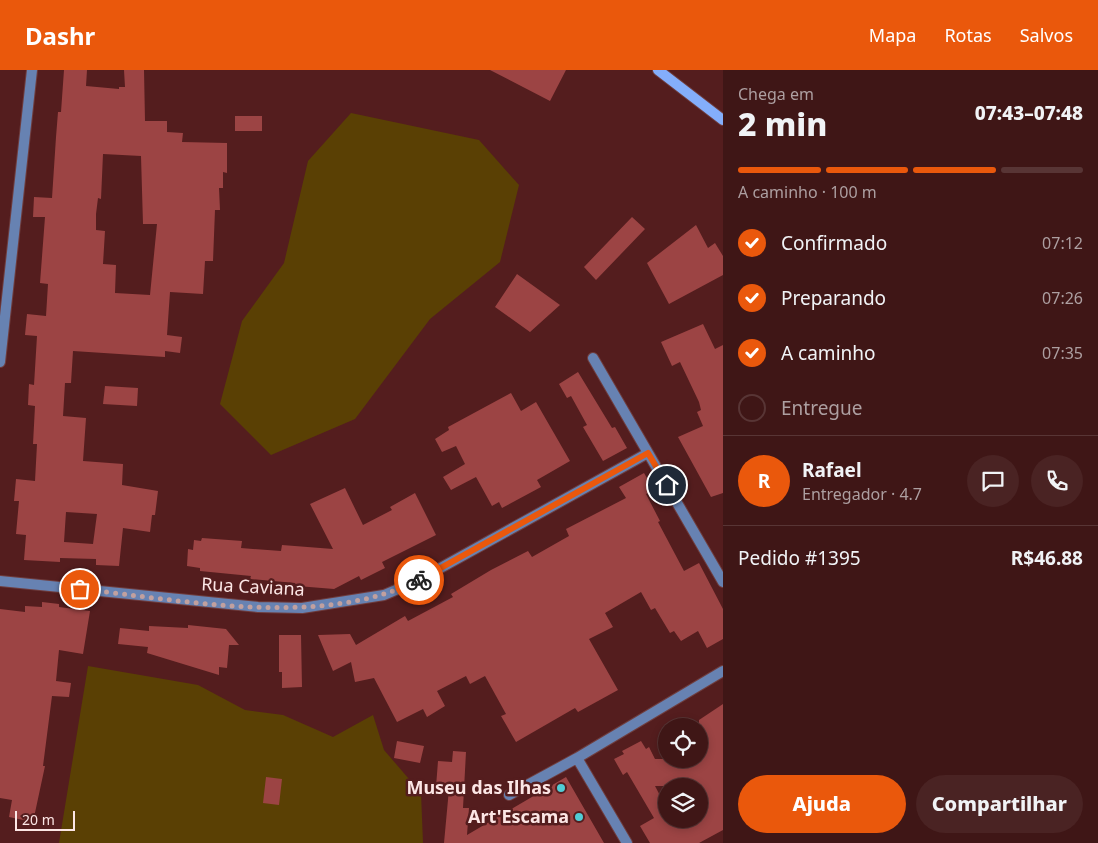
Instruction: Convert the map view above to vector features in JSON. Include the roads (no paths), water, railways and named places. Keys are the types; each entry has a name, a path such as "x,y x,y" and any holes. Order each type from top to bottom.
{"street":[{"path":"0,362 32,70"},
{"path":"658,70 723,120"},
{"path":"594,358 723,582"},
{"name":"Rua Caviana","path":"0,581 258,607 302,608 384,595 417,581 648,453"},
{"path":"509,795 577,758 723,671"},
{"path":"577,758 627,843"}],"place":[{"name":"Museu das Ilhas","path":"561,788"},
{"name":"Art'Escama","path":"579,817"}]}
